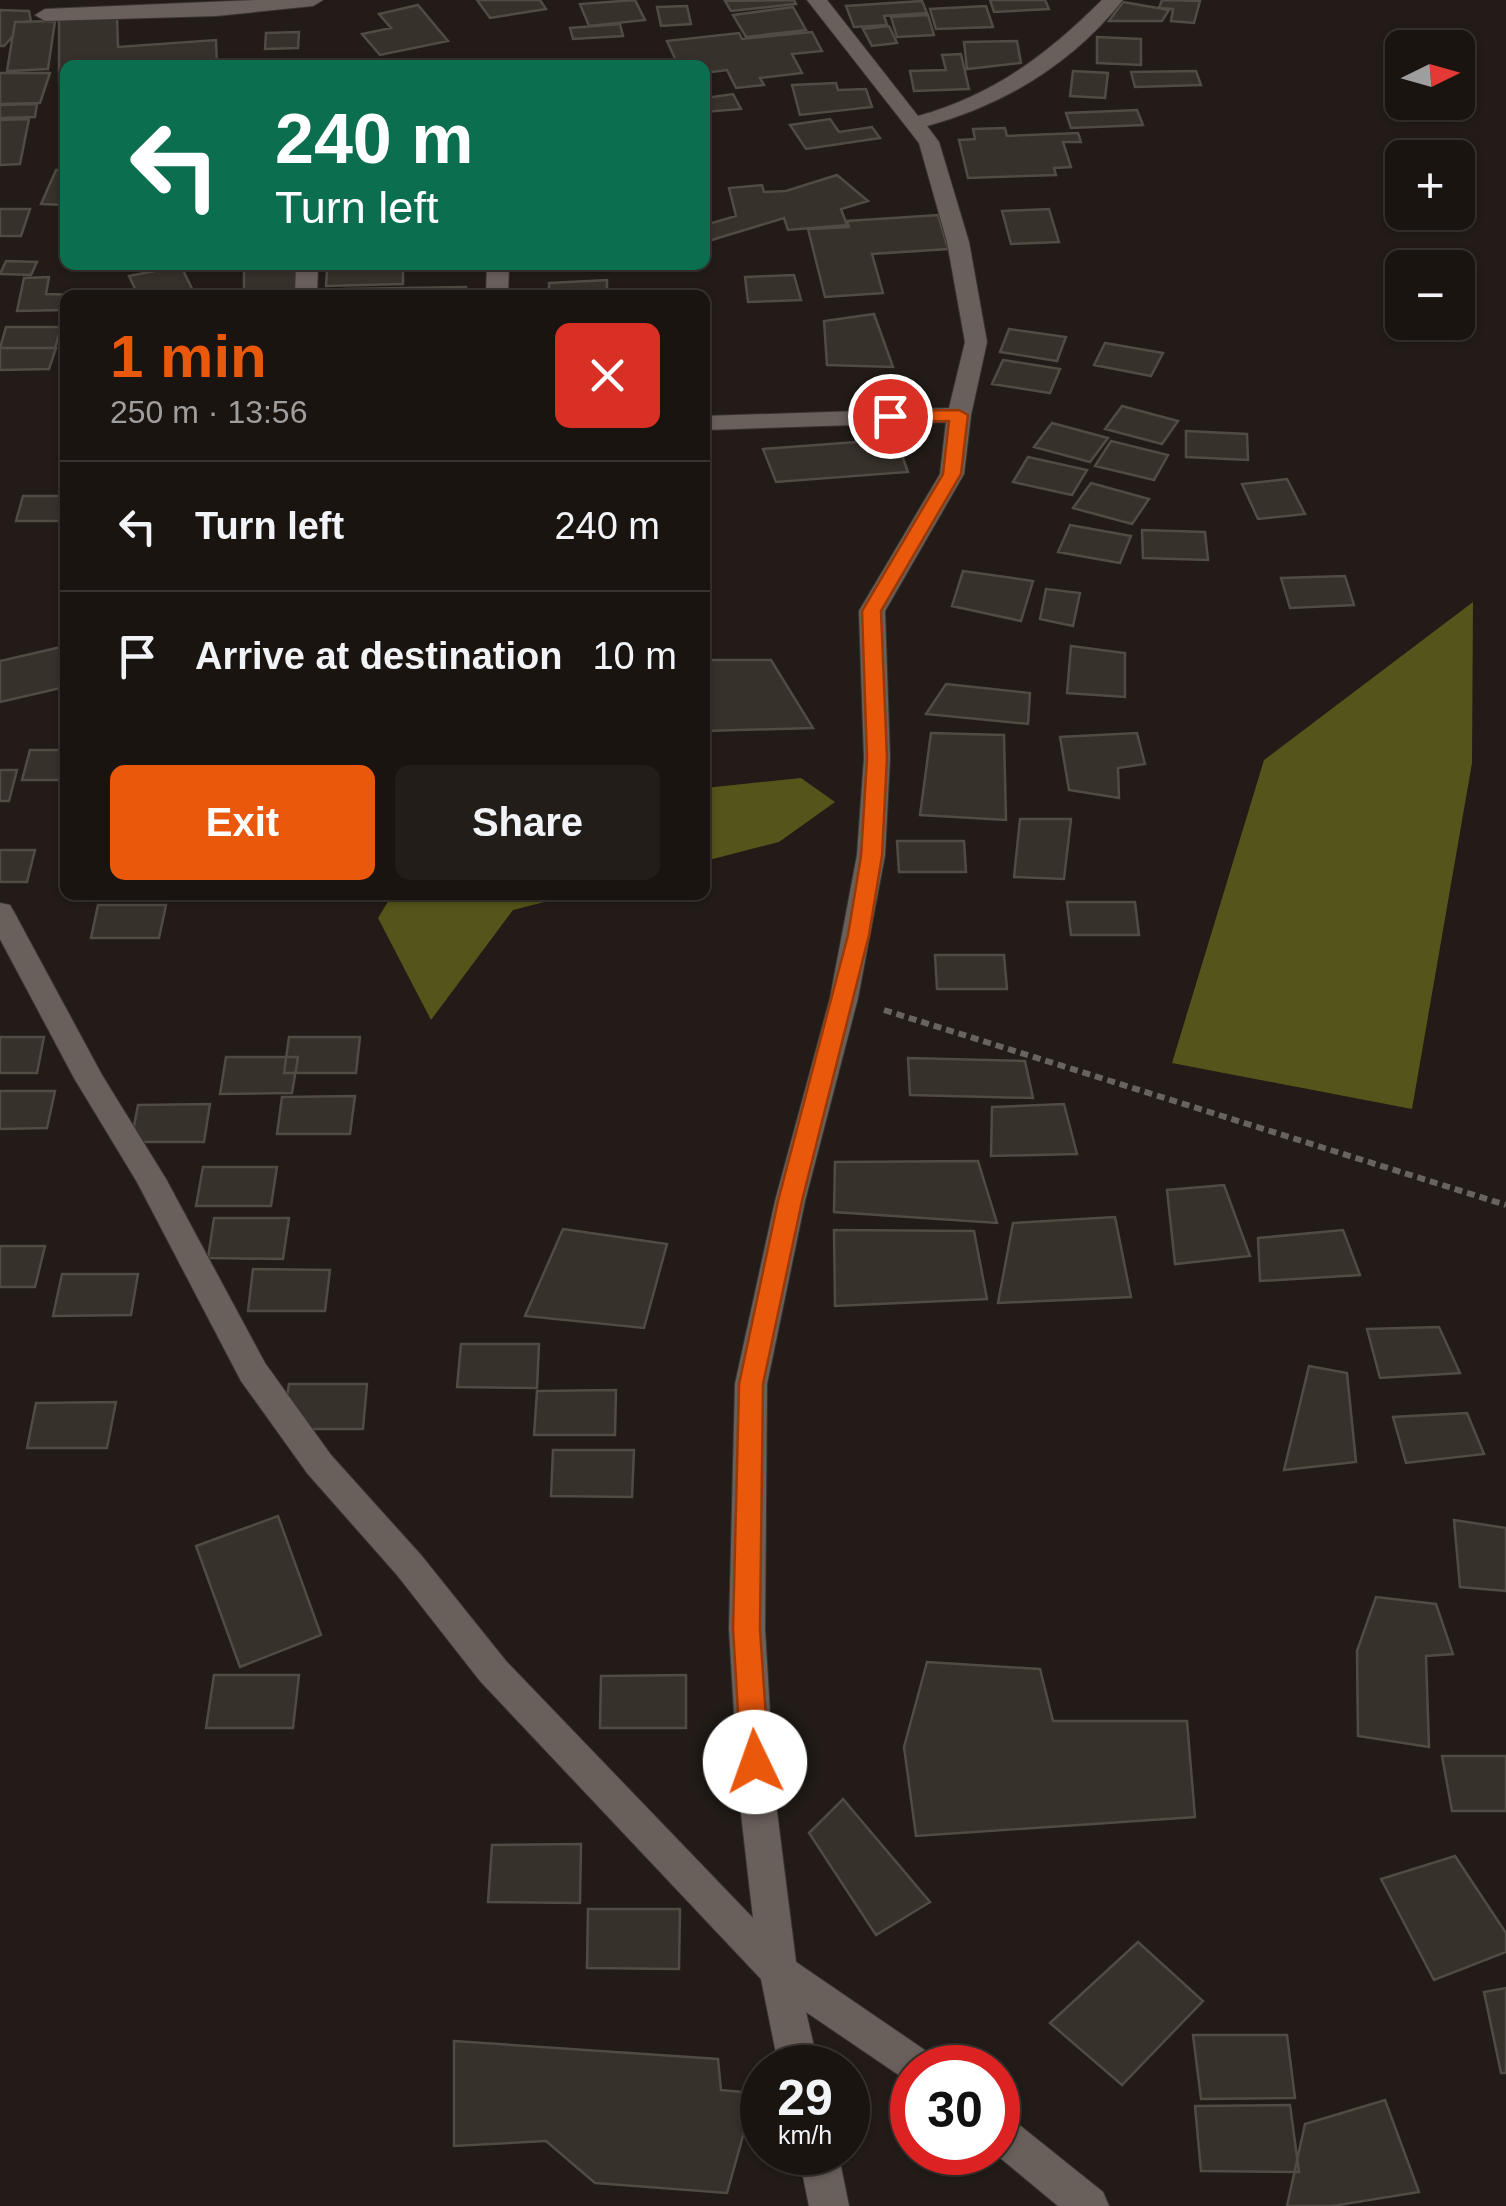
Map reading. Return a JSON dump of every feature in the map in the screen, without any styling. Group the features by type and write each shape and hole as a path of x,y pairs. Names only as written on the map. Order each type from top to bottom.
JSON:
{"street":[{"path":"45,15 244,8 312,0"},
{"path":"794,2045 778,1971 757,1796 746,1629 751,1384 790,1201 844,998 872,856 877,758 872,611 952,474 959,415 976,342 958,242 929,142 874,78 817,0"},
{"path":"915,122 982,104 1040,69 1112,0"},
{"path":"710,423 959,415"},
{"path":"0,912 89,1078 151,1179 253,1372 318,1464 409,1565 493,1671 778,1971 890,2049"},
{"path":"1020,2150 1089,2206"},
{"path":"823,2175 829,2206"}],"path":[{"path":"844,998 1506,1205"}],"shaded area":[{"path":"1473,602 1472,763 1412,1109 1172,1063 1264,760"},
{"path":"801,778 835,802 779,842 710,860 710,787"},
{"path":"389,900 552,900 513,910 431,1020 378,918"}],"building":[{"path":"477,0 540,0 546,9 490,18"},
{"path":"635,0 645,20 589,26 580,4"},
{"path":"794,0 796,4 731,11 725,1"},
{"path":"990,0 1045,0 1049,9 994,12"},
{"path":"1162,0 1200,1 1194,23 1171,21 1173,9 1159,8"},
{"path":"922,1 927,13 884,16 887,25 854,27 846,6"},
{"path":"1123,2 1169,10 1162,21 1109,21"},
{"path":"418,5 448,41 380,55 362,34 391,28 379,14"},
{"path":"687,6 691,24 661,26 657,7"},
{"path":"986,6 993,27 936,29 930,9"},
{"path":"793,7 806,30 746,37 733,15"},
{"path":"0,10 29,11 31,22 15,22 13,36 4,46 0,46"},
{"path":"117,15 118,47 216,40 217,60 60,60 59,82 59,19"},
{"path":"928,15 934,35 897,37 891,17"},
{"path":"55,21 48,69 7,71 15,22"},
{"path":"620,24 623,36 573,39 570,28"},
{"path":"889,26 897,43 872,46 863,29"},
{"path":"299,32 298,48 265,49 266,33"},
{"path":"812,32 822,51 792,54 802,73 760,78 764,85 736,88 727,70 710,70 710,60 676,60 667,41 739,33 742,39"},
{"path":"1097,37 1141,39 1141,65 1097,63"},
{"path":"1017,41 1021,63 967,69 964,42"},
{"path":"961,54 969,89 914,91 910,71 946,70 942,55"},
{"path":"1073,71 1108,73 1105,98 1070,96"},
{"path":"1196,71 1201,85 1135,87 1131,72"},
{"path":"0,73 50,73 40,103 0,104"},
{"path":"836,83 838,90 866,89 872,107 800,115 792,85"},
{"path":"733,94 741,109 710,112 710,97"},
{"path":"37,104 35,117 0,118 0,105"},
{"path":"1137,110 1143,125 1071,128 1066,113"},
{"path":"29,119 20,164 0,165 0,120"},
{"path":"830,119 839,132 872,127 880,138 806,149 790,125"},
{"path":"1005,128 1007,136 1078,133 1081,142 1063,142 1071,167 1054,168 1056,175 968,178 959,140 975,139 973,129"},
{"path":"56,170 60,170 60,205 41,204"},
{"path":"837,175 868,201 841,209 847,225 788,230 784,218 710,240 710,224 736,216 729,188 762,185 764,192 786,191"},
{"path":"0,209 30,209 21,236 0,236"},
{"path":"1049,209 1059,242 1011,244 1002,211"},
{"path":"938,215 948,249 872,254 883,293 825,297 808,229 849,227 847,221"},
{"path":"6,261 37,262 31,275 0,274"},
{"path":"183,270 193,290 136,290 129,276"},
{"path":"244,270 298,270 298,290 244,290"},
{"path":"327,270 403,270 403,284 326,286"},
{"path":"794,275 801,300 748,302 745,277"},
{"path":"49,277 46,294 60,294 60,310 17,311 24,278"},
{"path":"607,280 607,290 549,290 549,283"},
{"path":"466,287 466,290 344,289"},
{"path":"874,314 893,367 827,365 824,321"},
{"path":"6,327 60,327 55,348 0,348"},
{"path":"1009,329 1066,337 1057,361 1000,352"},
{"path":"1105,343 1163,353 1151,376 1094,365"},
{"path":"0,348 56,348 49,369 0,370"},
{"path":"1003,360 1060,369 1050,393 992,384"},
{"path":"1122,406 1178,421 1162,444 1105,429"},
{"path":"1052,423 1108,438 1090,462 1034,447"},
{"path":"1186,431 1247,434 1248,460 1186,457"},
{"path":"896,439 908,472 776,482 763,449"},
{"path":"1111,441 1168,455 1154,480 1095,466"},
{"path":"1028,457 1087,470 1072,495 1013,482"},
{"path":"1287,479 1305,514 1258,519 1242,484"},
{"path":"1091,483 1149,499 1132,524 1073,508"},
{"path":"23,496 60,496 60,521 16,521"},
{"path":"1070,525 1131,536 1120,563 1058,552"},
{"path":"1142,530 1205,532 1208,560 1143,558"},
{"path":"963,571 1033,581 1021,621 952,606"},
{"path":"1345,576 1354,605 1290,608 1281,578"},
{"path":"1046,589 1080,593 1073,626 1040,619"},
{"path":"1071,646 1125,653 1125,697 1067,693"},
{"path":"60,647 60,688 0,702 0,661"},
{"path":"710,660 771,660 813,728 710,731"},
{"path":"946,684 1030,693 1028,724 926,714"},
{"path":"931,733 1004,735 1006,820 920,815"},
{"path":"1137,733 1145,764 1118,768 1119,798 1069,790 1060,737"},
{"path":"30,750 60,750 60,780 22,780"},
{"path":"0,770 17,770 9,801 0,801"},
{"path":"1020,819 1071,819 1064,879 1014,877"},
{"path":"897,841 964,841 966,872 899,872"},
{"path":"0,850 35,850 27,882 0,882"},
{"path":"1067,902 1135,902 1139,935 1071,935"},
{"path":"98,905 166,905 159,938 91,938"},
{"path":"935,955 1004,955 1007,989 937,989"},
{"path":"0,1037 44,1037 37,1073 0,1073"},
{"path":"289,1037 360,1037 356,1073 284,1073"},
{"path":"226,1057 298,1057 292,1093 220,1094"},
{"path":"908,1058 1025,1061 1033,1098 910,1095"},
{"path":"0,1091 55,1091 47,1128 0,1129"},
{"path":"355,1096 350,1134 277,1134 282,1097"},
{"path":"210,1104 204,1142 131,1142 138,1105"},
{"path":"1064,1104 1077,1154 991,1156 992,1107"},
{"path":"978,1161 997,1223 834,1212 835,1162"},
{"path":"203,1167 277,1167 271,1206 196,1206"},
{"path":"1224,1185 1250,1256 1175,1264 1167,1190"},
{"path":"1115,1217 1131,1297 998,1303 1013,1223"},
{"path":"214,1218 289,1218 283,1259 208,1258"},
{"path":"563,1229 667,1244 644,1328 525,1316"},
{"path":"834,1230 974,1231 987,1299 835,1306"},
{"path":"1343,1230 1360,1275 1260,1281 1258,1238"},
{"path":"0,1246 45,1246 35,1287 0,1287"},
{"path":"253,1269 330,1270 325,1311 248,1311"},
{"path":"62,1274 138,1274 131,1315 53,1316"},
{"path":"1439,1327 1460,1373 1380,1378 1367,1329"},
{"path":"461,1344 539,1344 537,1388 457,1387"},
{"path":"1309,1366 1347,1373 1356,1462 1284,1470"},
{"path":"289,1384 367,1384 363,1429 282,1429"},
{"path":"616,1390 615,1435 534,1435 537,1391"},
{"path":"116,1402 107,1448 27,1448 36,1403"},
{"path":"1467,1413 1484,1454 1406,1463 1393,1417"},
{"path":"553,1450 634,1450 632,1497 551,1496"},
{"path":"278,1516 321,1635 240,1667 196,1546"},
{"path":"1454,1520 1506,1528 1506,1591 1460,1587"},
{"path":"1376,1597 1436,1604 1453,1654 1426,1656 1429,1747 1358,1736 1357,1651"},
{"path":"927,1662 1040,1669 1053,1721 1187,1721 1195,1817 916,1836 904,1747"},
{"path":"214,1675 299,1675 293,1728 206,1728"},
{"path":"686,1675 686,1728 600,1728 601,1676"},
{"path":"1442,1756 1506,1756 1506,1811 1452,1811"},
{"path":"843,1799 930,1902 876,1935 809,1833"},
{"path":"581,1844 580,1903 488,1902 492,1845"},
{"path":"1455,1856 1506,1933 1506,1952 1434,1980 1381,1879"},
{"path":"588,1909 680,1909 679,1969 587,1968"},
{"path":"1138,1942 1203,2001 1122,2085 1050,2023"},
{"path":"1506,1988 1506,2073 1501,2073 1484,1992"},
{"path":"1193,2035 1287,2035 1295,2098 1201,2099"},
{"path":"454,2041 718,2059 721,2090 740,2092 740,2147 727,2193 595,2183 546,2141 454,2146"},
{"path":"1385,2100 1419,2192 1332,2206 1287,2206 1305,2124"},
{"path":"1290,2105 1299,2172 1201,2171 1195,2106"}],"route":[{"path":"755,1762 746,1629 751,1384 790,1201 844,998 872,856 877,758 872,611 952,474 959,415 890,416"}]}
